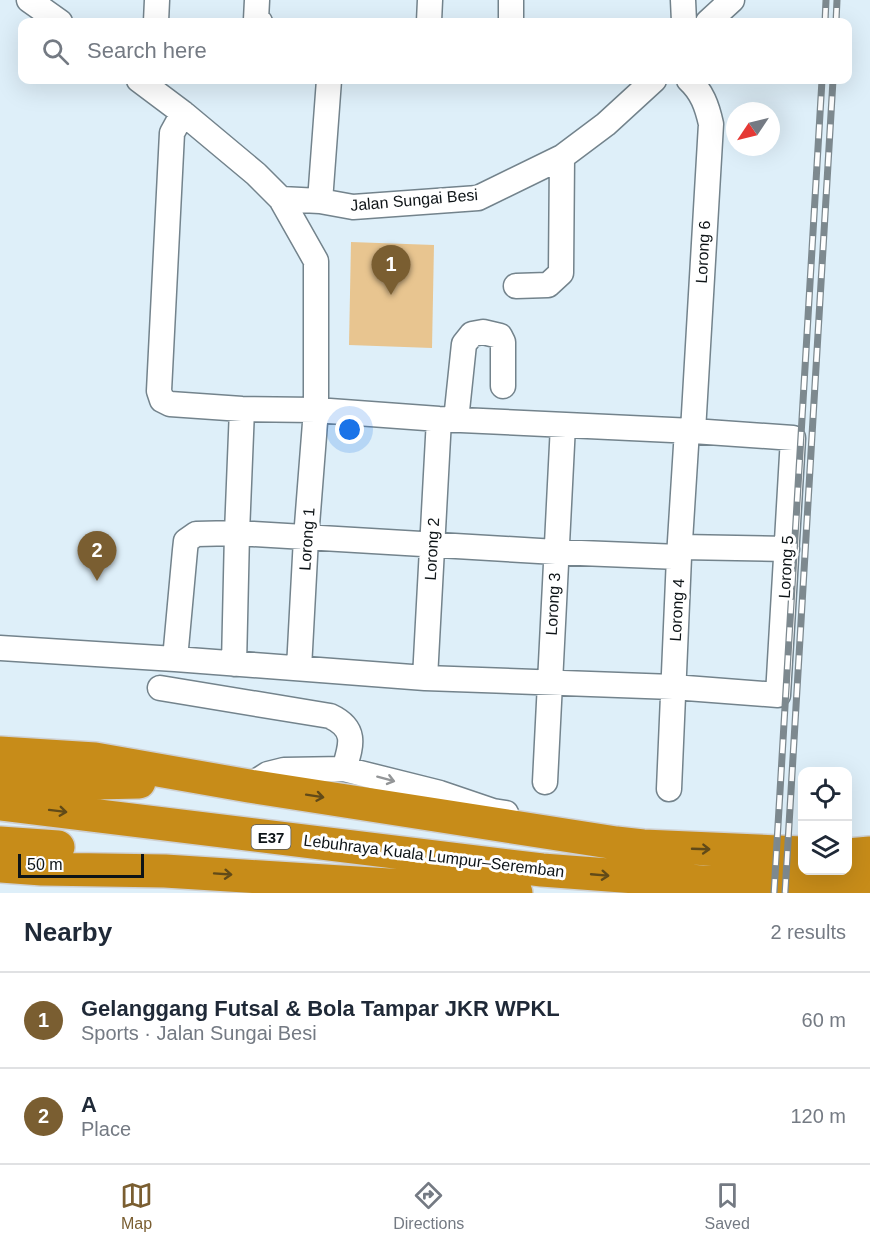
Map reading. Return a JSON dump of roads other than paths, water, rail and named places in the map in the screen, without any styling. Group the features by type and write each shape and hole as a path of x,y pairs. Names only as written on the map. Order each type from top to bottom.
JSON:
{"highway":[{"path":"0,753 95,759 216,781 616,843 798,853"},
{"path":"0,777 95,783 216,781"},
{"name":"Lebuhraya Kuala Lumpur–Seremban","path":"0,804 542,870 716,887 768,881 870,881"},
{"path":"0,843 98,850 166,882"},
{"path":"852,855 870,853"},
{"path":"852,862 870,862"},
{"path":"716,887 738,866 798,864"},
{"path":"0,866 166,882"},
{"path":"0,885 166,882 516,893"}],"street":[{"path":"29,0 54,18"},
{"path":"156,18 157,0"},
{"path":"256,18 257,0"},
{"path":"429,18 430,0"},
{"path":"511,0 511,18"},
{"path":"683,0 684,18"},
{"path":"712,18 732,0"},
{"path":"144,84 256,174 281,199 316,261 316,410"},
{"path":"320,201 328,84"},
{"name":"Jalan Sungai Besi","path":"281,199 320,201 353,207 478,198 562,157 606,124 650,84"},
{"name":"Lorong 6","path":"690,431 711,124 707,105 693,84"},
{"path":"183,113 172,133 159,391 162,400 171,404 242,409 316,410 447,420 690,431"},
{"path":"516,286 548,285 561,273 562,157"},
{"name":"Lorong 2","path":"425,678 432,545 447,420 464,344 472,334 483,332 500,336 503,342 503,386"},
{"path":"234,664 242,409"},
{"name":"Lorong 1","path":"299,668 316,410"},
{"name":"Lorong 3","path":"545,782 563,425"},
{"name":"Lorong 5","path":"673,687 778,695 793,438 690,431"},
{"name":"Lorong 4","path":"669,789 680,552 690,431"},
{"path":"174,659 186,541 196,534 237,533 556,552 787,549"},
{"path":"0,648 425,678 673,687"},
{"path":"160,688 330,716 340,720 350,736 351,744 344,769"},
{"path":"249,786 268,774 284,770 344,769 440,793 493,811 570,827 616,843"}],"railway":[{"path":"825,18 826,0"},
{"path":"836,18 837,0"},
{"path":"774,893 822,84"},
{"path":"785,893 833,84"}],"place":[{"name":"Gelanggang Futsal & Bola Tampar JKR WPKL","path":"391,295"},
{"name":"A","path":"97,581"}]}
